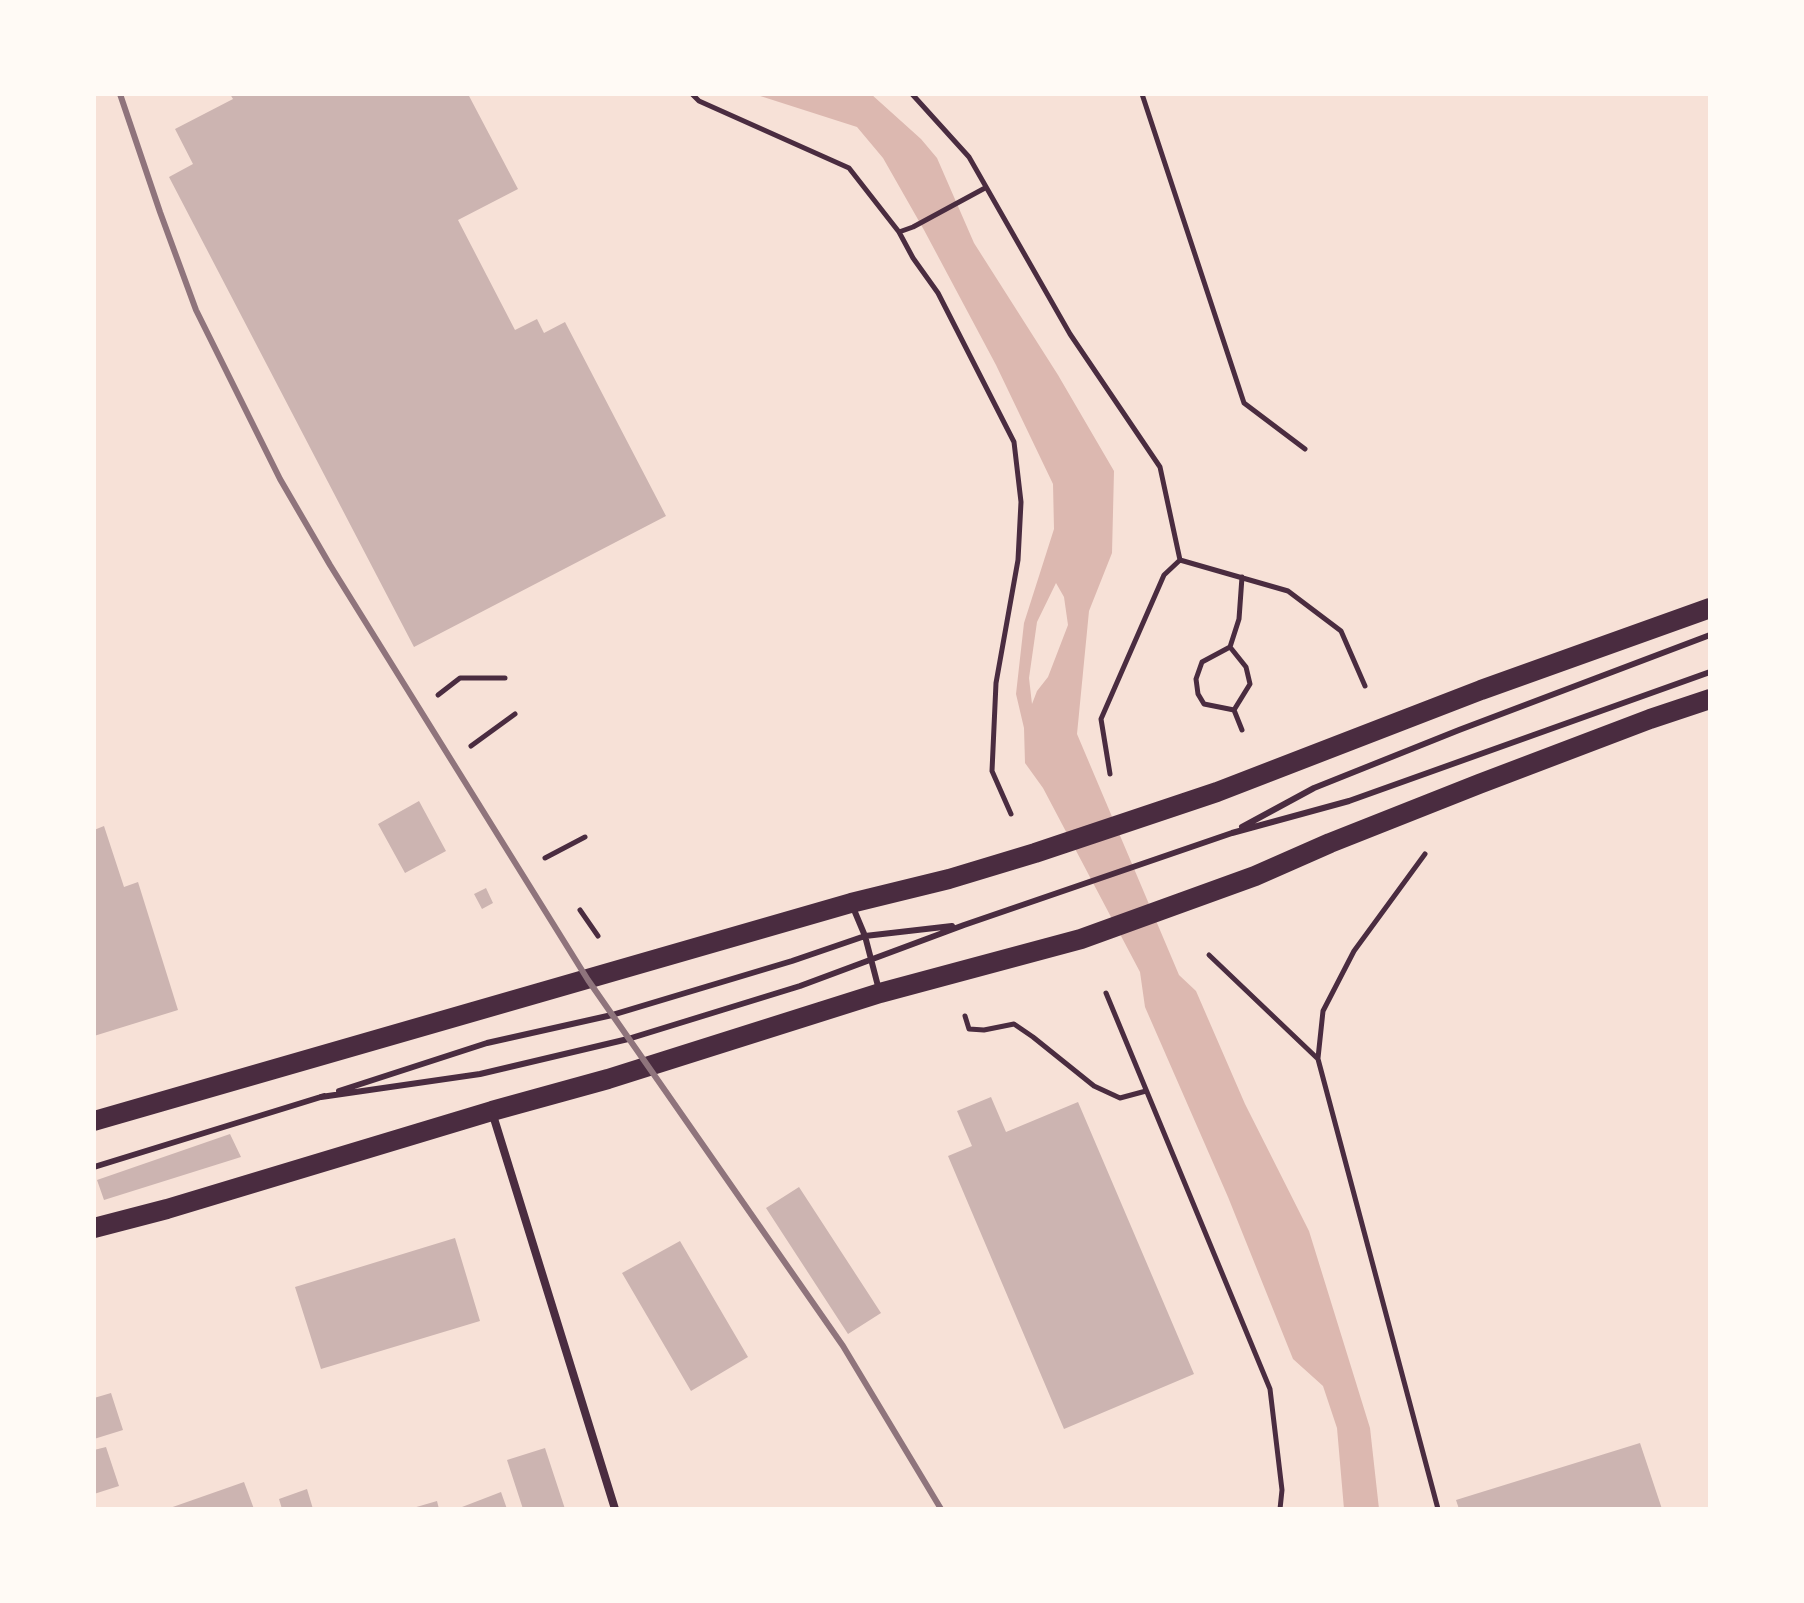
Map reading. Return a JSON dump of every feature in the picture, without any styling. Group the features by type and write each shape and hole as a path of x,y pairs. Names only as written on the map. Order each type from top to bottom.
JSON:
{"main road":[{"path":"94,1121 1035,853 1217,792 1481,690 1710,608"},
{"path":"94,1228 622,1075 880,993 1081,939 1255,876 1464,790 1710,699"}],"street":[{"path":"492,1111 615,1509"}],"lane":[{"path":"1232,833 1314,788 1710,635"},
{"path":"321,1097 480,1074 628,1039 800,986 964,925 1232,833 1349,801 1710,672"},
{"path":"851,903 865,936 880,993"},
{"path":"94,1167 487,1043 612,1015 865,936 964,925"}],"path":[{"path":"692,94 699,101 849,168 899,232 938,293 1014,442 1021,502 1019,546 996,683 992,771 1011,814"},
{"path":"912,94 969,157 1070,334 1160,467 1180,560"},
{"path":"1142,94 1244,403 1305,449"},
{"path":"899,232 985,188"},
{"path":"1180,560 1288,591 1341,631 1365,686"},
{"path":"1110,774 1101,719 1164,575 1180,560"},
{"path":"1234,710 1204,704 1198,694 1196,679 1202,662 1230,647 1239,619 1242,577"},
{"path":"1230,647 1246,667 1250,684 1234,710"},
{"path":"438,695 460,678 505,678"},
{"path":"1234,710 1242,730"},
{"path":"471,746 515,714"},
{"path":"545,858 585,837"},
{"path":"1425,854 1354,951 1323,1011 1318,1059 1438,1509"},
{"path":"580,910 598,936"},
{"path":"1209,955 1318,1059"},
{"path":"1106,993 1270,1389 1282,1490 1280,1509"},
{"path":"965,1016 969,1029 984,1030 1014,1024 1094,1086 1120,1098 1146,1091"}],"shaded area":[{"path":"754,94 871,94 921,139 937,158 974,243 1058,375 1114,471 1112,553 1089,611 1077,734 1179,975 1196,991 1245,1104 1309,1231 1370,1428 1379,1509 1344,1509 1337,1428 1323,1386 1293,1359 1228,1197 1145,1007 1140,972 1043,788 1025,763 1024,728 1016,694 1024,623 1054,529 1053,484 996,365 924,230 883,158 857,127","holes":["1056,583 1064,597 1068,625 1048,677 1032,704 1029,678 1037,622"]}],"building":[{"path":"230,94 468,94 518,189 458,220 515,330 537,319 544,333 565,322 666,516 414,647 169,177 193,164 175,129 233,99"},
{"path":"419,801 446,851 405,873 378,824"},
{"path":"104,826 124,887 138,882 178,1010 94,1036 94,830"},
{"path":"486,888 493,903 482,909 474,894"},
{"path":"991,1097 1006,1132 1078,1102 1194,1374 1064,1429 948,1156 972,1146 957,1111"},
{"path":"230,1134 241,1157 104,1200 97,1180"},
{"path":"799,1187 881,1313 848,1334 766,1208"},
{"path":"455,1238 480,1321 321,1369 295,1287"},
{"path":"680,1241 748,1357 691,1391 622,1273"},
{"path":"111,1393 123,1430 94,1439 94,1398"},
{"path":"1640,1443 1662,1509 1459,1509 1456,1500"},
{"path":"106,1447 119,1486 94,1494 94,1450"},
{"path":"545,1448 565,1509 523,1509 507,1460"},
{"path":"244,1482 254,1509 167,1509"},
{"path":"307,1489 313,1509 282,1509 279,1499"},
{"path":"501,1492 507,1509 462,1507"},
{"path":"437,1501 439,1509 413,1508"}],"railway":[{"path":"120,94 196,310 280,479 330,565 588,980 843,1346 941,1509"}]}
